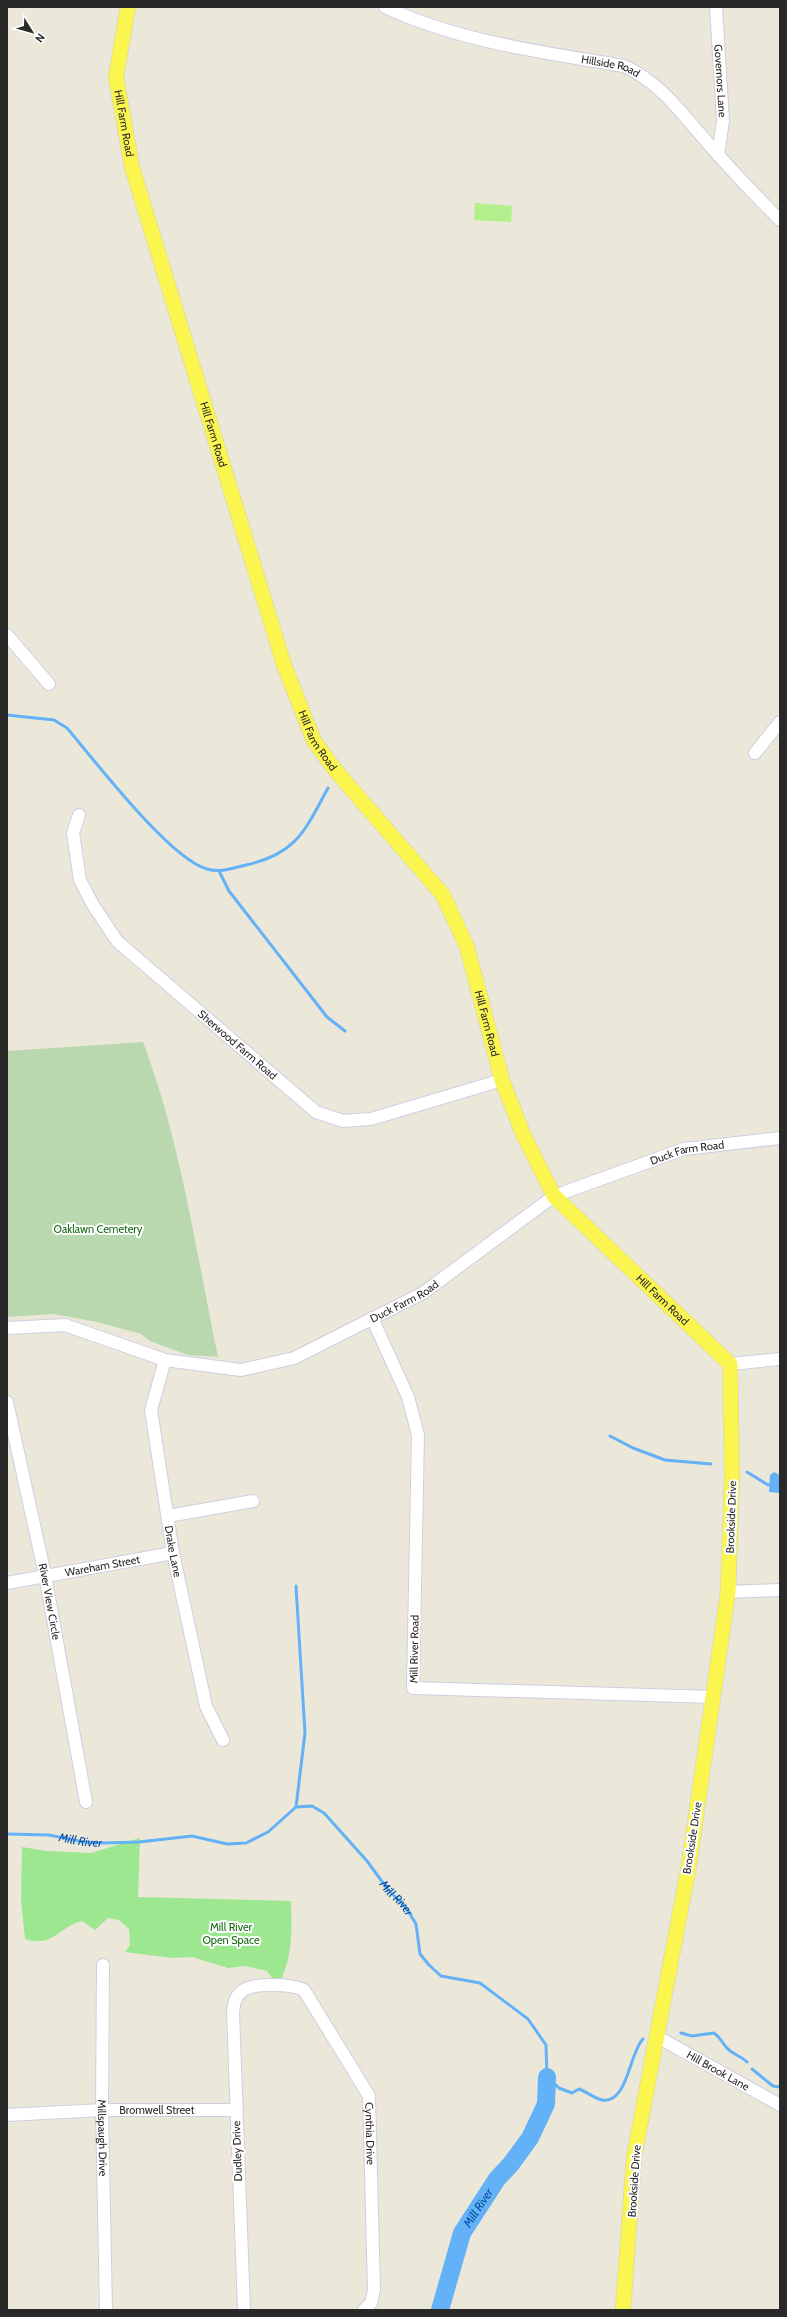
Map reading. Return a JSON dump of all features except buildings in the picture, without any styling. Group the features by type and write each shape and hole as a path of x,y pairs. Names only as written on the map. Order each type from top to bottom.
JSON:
{"main road":[{"name":"Hill Farm Road","path":"128,7 116,77 132,167 284,665 314,741 336,771 443,896 467,948 502,1080 523,1134 554,1196 730,1364"},
{"name":"Brookside Drive","path":"623,2310 634,2158 688,1870 728,1592 732,1475 730,1364"}],"street":[{"name":"Hillside Road","path":"385,7 407,17 473,39 624,66 642,74 660,88 718,155 780,220"},
{"name":"Governors Lane","path":"716,7 723,121 718,155"},
{"path":"7,635 49,684"},
{"path":"755,753 780,722"},
{"name":"Sherwood Farm Road","path":"78,815 73,833 80,880 93,905 117,941 316,1112 343,1121 371,1118 502,1080"},
{"name":"Duck Farm Road","path":"7,1328 65,1325 165,1360 241,1370 294,1358 423,1293 554,1196 684,1149 780,1138"},
{"name":"Mill River Road","path":"372,1318 408,1397 418,1435 413,1688 714,1697"},
{"path":"730,1364 780,1359"},
{"name":"Drake Lane","path":"165,1360 151,1410 173,1553 206,1706 223,1740"},
{"name":"River View Circle","path":"7,1402 45,1575 86,1802"},
{"path":"168,1516 253,1501"},
{"name":"Wareham Street","path":"7,1583 173,1553"},
{"path":"728,1592 780,1590"},
{"name":"Millspaugh Drive","path":"103,1965 102,2110 106,2310"},
{"name":"Cynthia Drive","path":"239,1993 256,1986 294,1986 304,1990 369,2096 374,2290 371,2303 364,2310"},
{"name":"Dudley Drive","path":"239,1993 235,2000 233,2012 244,2310"},
{"name":"Hill Brook Lane","path":"656,2036 780,2105"},
{"name":"Bromwell Street","path":"7,2115 102,2110 236,2110"}],"green space":[{"path":"475,203 512,206 511,222 474,220"},
{"name":"Oaklawn Cemetery","path":"143,1042 168,1119 178,1158 218,1357 188,1355 150,1341 141,1334 97,1322 54,1314 7,1317 7,1051"},
{"name":"Mill River Open Space","path":"140,1838 138,1897 291,1901 292,1923 289,1955 278,1986 267,1971 245,1966 228,1968 192,1957 172,1958 125,1952 130,1945 129,1929 119,1920 108,1918 95,1930 82,1921 43,1941 25,1939 21,1900 22,1847 47,1851 91,1853"}],"water":[{"path":"774,1472 780,1475 780,1493 769,1492 770,1475"}],"waterway":[{"path":"7,715 54,720 67,728 154,829 173,847 192,861 207,869 222,870 246,865 263,860 288,847 298,838 305,828 328,788"},
{"path":"219,871 229,891 327,1017 345,1031"},
{"path":"610,1436 633,1448 665,1460 711,1464"},
{"path":"747,1472 768,1485 780,1484"},
{"path":"296,1586 305,1733 296,1807"},
{"name":"Mill River","path":"7,1834 49,1835 84,1842 102,1843 139,1842 192,1836 227,1844 246,1843 268,1832 296,1807 312,1806 324,1813 367,1861 389,1891 405,1906 416,1924 420,1954 429,1965 441,1976 480,1983 528,2019 546,2045 547,2077 559,2088 572,2093 579,2089 602,2100 611,2099 623,2086 634,2055 643,2039"},
{"path":"681,2033 692,2036 714,2033 729,2050 747,2062"},
{"path":"752,2069 773,2086 780,2087"},
{"name":"Mill River","path":"440,2310 462,2233 497,2179 511,2164 530,2138 546,2104 547,2077"}]}
